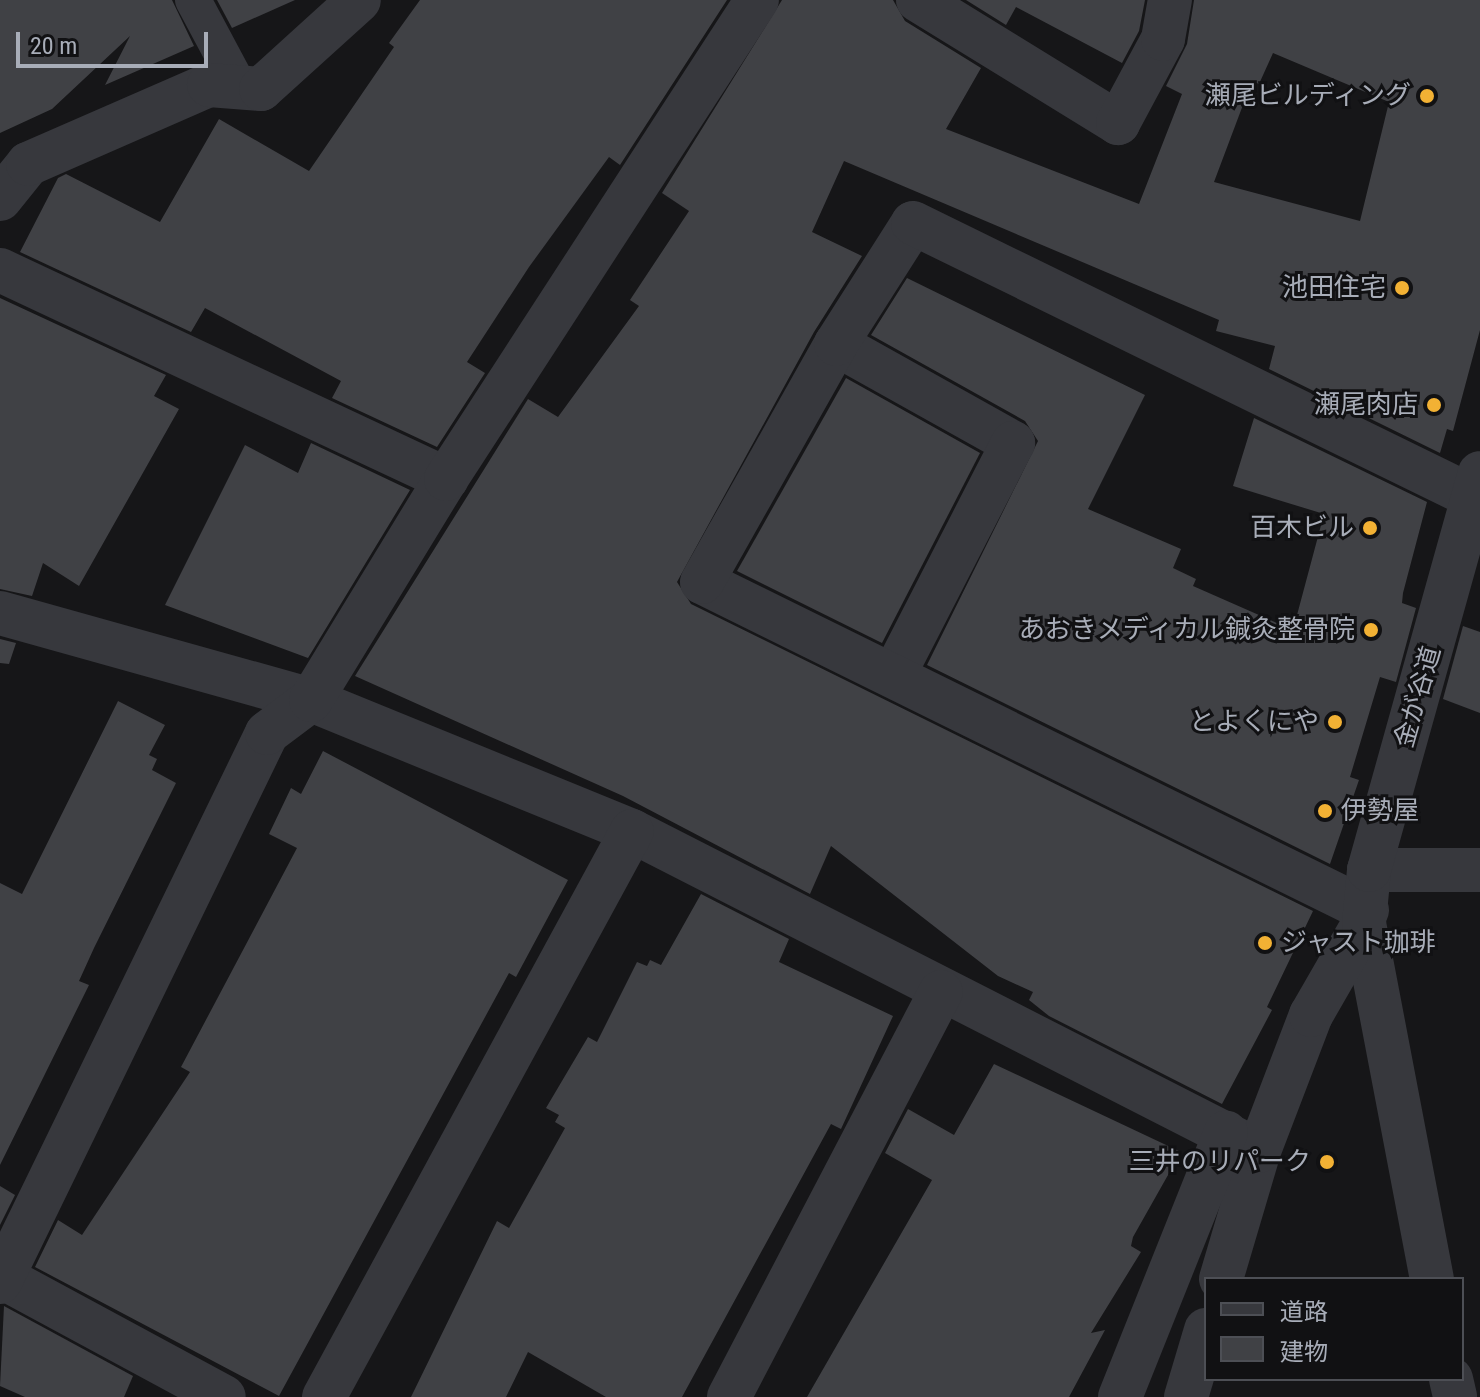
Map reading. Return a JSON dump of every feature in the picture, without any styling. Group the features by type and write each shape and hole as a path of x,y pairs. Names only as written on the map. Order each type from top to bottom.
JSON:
{"street":[{"path":"0,199 28,164 209,85 261,89 359,0"},
{"path":"224,1397 1,1279 267,733 311,700 446,479 757,0"},
{"path":"918,0 1118,123 1163,39 1170,0"},
{"path":"1477,486 913,223 836,344 702,582 1367,901 1480,870"},
{"path":"0,270 446,479"},
{"path":"836,344 1013,443 894,675"},
{"name":"金が谷道","path":"1367,901 1477,486"},
{"path":"0,613 311,700 632,831 941,992 1243,1141"},
{"path":"324,1397 632,831"},
{"path":"1120,1397 1243,1141 1311,1015 1367,901"},
{"path":"1367,901 1432,1277"},
{"path":"729,1397 941,992"},
{"path":"1221,1277 1243,1141"},
{"path":"1186,1397 1204,1337"}],"lane":[{"path":"193,0 240,88"}],"building":[{"path":"0,0 172,0 194,46 105,85 130,36 52,109 0,133"},
{"path":"217,0 295,0 232,28"},
{"path":"420,0 727,0 620,165 609,157 529,267 467,362 485,373 437,447 332,398 341,381 205,308 191,332 20,252 58,178 66,174 160,222 219,119 309,171 394,47 389,43"},
{"path":"782,0 893,0 905,21 981,68 946,129 1139,204 1182,94 1166,86 1187,44 1194,0 1480,0 1480,330 1453,431 1447,429 1440,453 1269,369 1275,346 1216,331 1219,320 844,161 812,232 862,256 814,332 677,582 691,604 1313,911 1267,1007 1272,1010 1222,1104 1049,1016 1029,1000 1033,992 998,976 831,846 810,894 623,796 355,676 528,399 558,417 639,306 630,300 689,211 662,193","holes":["1273,53 1389,102 1360,221 1214,182 1252,81 1259,84"]},
{"path":"966,0 1145,0 1139,31 1122,63 1016,7 1006,25"},
{"path":"907,278 1145,395 1088,509 1181,549 1173,568 1196,579 1193,586 1293,630 1324,514 1233,486 1254,418 1427,502 1403,593 1402,603 1416,608 1396,682 1380,677 1350,777 1359,780 1330,864 927,665 1038,441 1025,421 871,335"},
{"path":"0,298 166,375 154,396 179,409 79,586 43,563 32,596 0,589"},
{"path":"846,378 980,453 882,643 737,571"},
{"path":"311,443 410,490 308,658 165,605 245,445 298,473"},
{"path":"1463,626 1480,632 1480,713 1443,699"},
{"path":"0,639 16,643 9,664 0,663"},
{"path":"118,701 165,725 149,755 157,759 152,770 176,783 79,981 89,985 0,1165 0,883 22,894"},
{"path":"323,751 568,880 516,977 509,973 279,1396 35,1267 58,1220 82,1235 190,1072 181,1067 297,848 269,834 291,788 301,794"},
{"path":"701,894 789,939 779,962 893,1016 841,1129 831,1124 682,1397 606,1397 528,1352 506,1397 411,1397 497,1221 509,1228 565,1128 555,1122 559,1115 546,1108 588,1037 597,1042 637,962 647,966 650,960 661,965"},
{"path":"994,1064 1181,1152 1133,1237 1131,1246 1141,1252 1091,1333 1105,1330 1069,1397 807,1397 932,1180 885,1153 908,1109 954,1135"},
{"path":"0,1186 15,1195 0,1225"},
{"path":"4,1306 133,1376 124,1397 25,1397 0,1386"}],"place":[{"name":"瀬尾ビルディング","path":"1427,96"},
{"name":"池田住宅","path":"1402,288"},
{"name":"瀬尾肉店","path":"1434,405"},
{"name":"百木ビル","path":"1370,528"},
{"name":"あおきメディカル鍼灸整骨院","path":"1371,630"},
{"name":"とよくにや","path":"1335,722"},
{"name":"伊勢屋","path":"1325,811"},
{"name":"ジャスト珈琲","path":"1265,943"},
{"name":"三井のリパーク","path":"1327,1162"}]}
